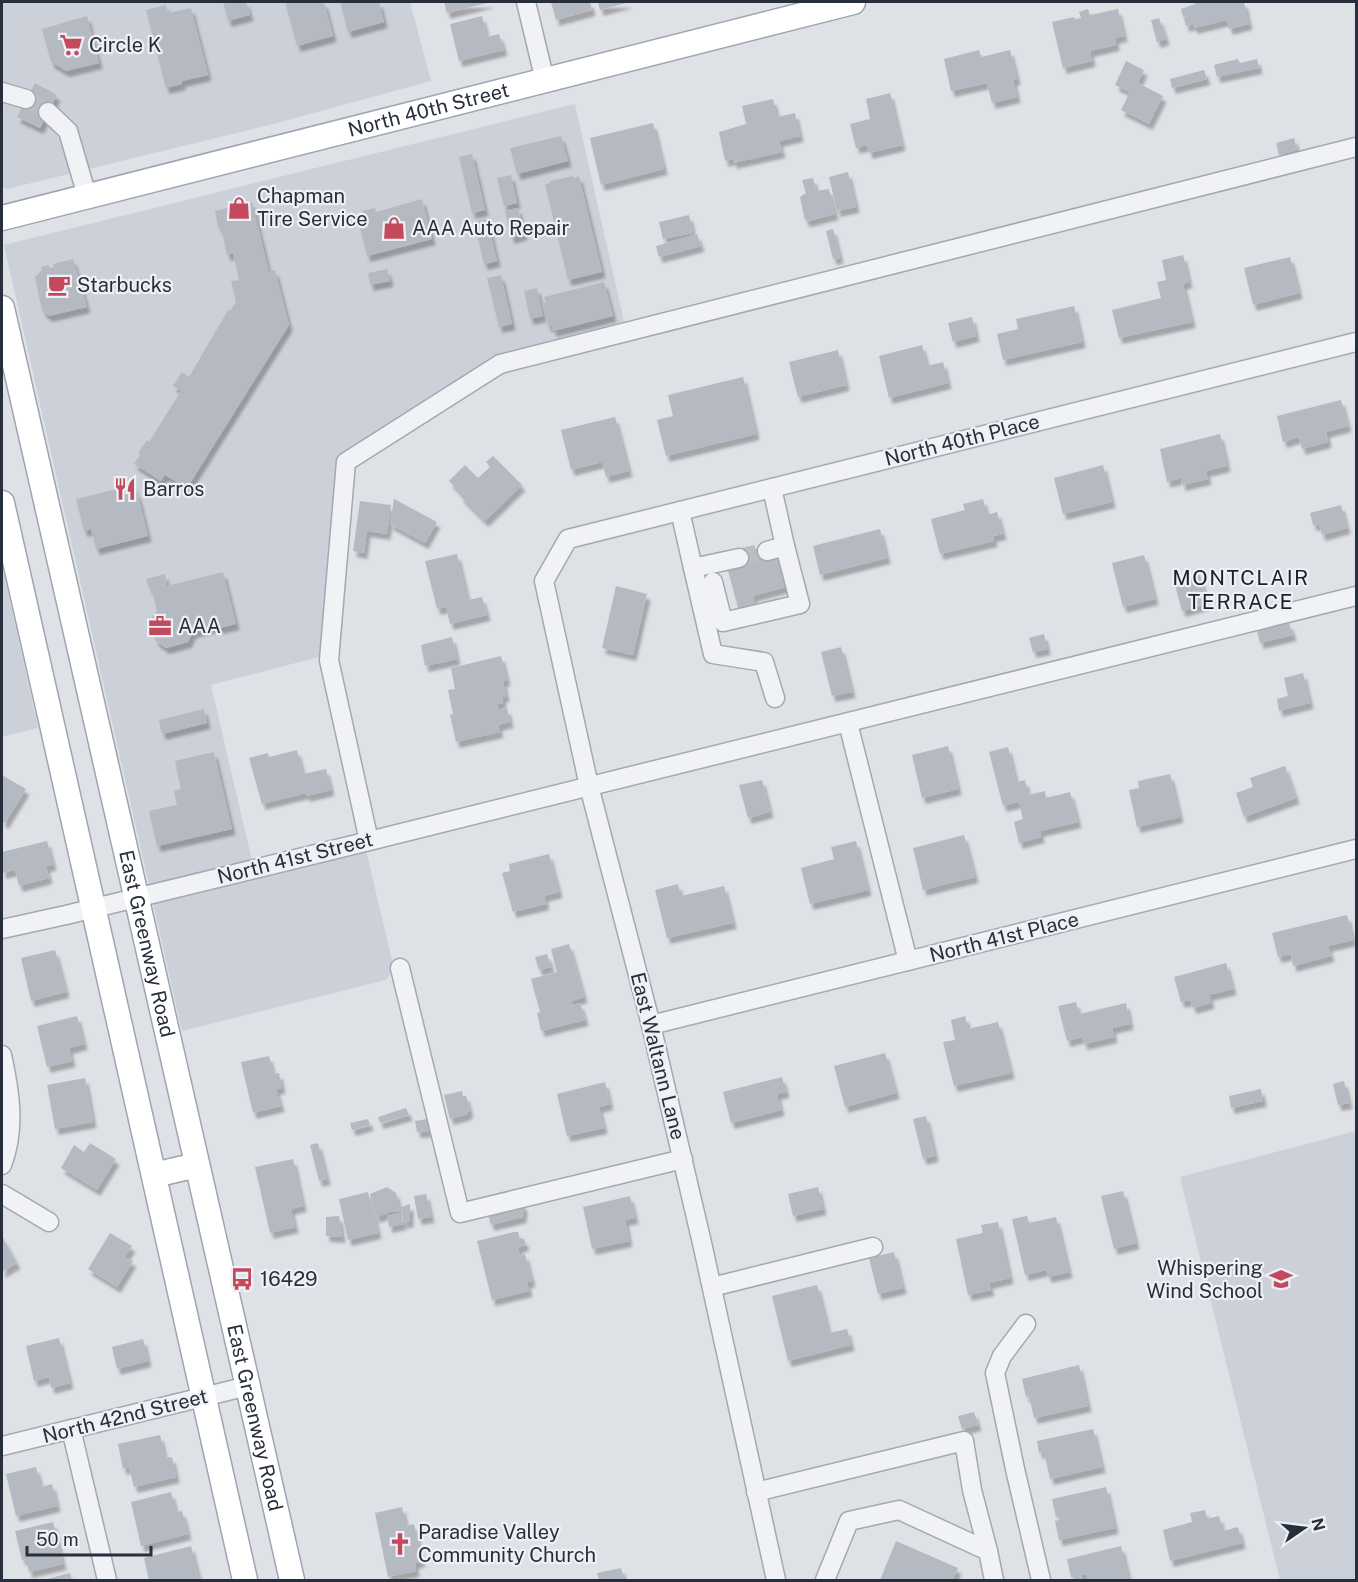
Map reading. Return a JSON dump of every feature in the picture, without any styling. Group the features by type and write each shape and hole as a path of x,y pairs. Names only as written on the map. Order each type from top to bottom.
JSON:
{"main road":[{"name":"North 40th Street","path":"2,218 853,2"},
{"name":"East Greenway Road","path":"2,308 292,1581"},
{"path":"2,502 245,1581"},
{"path":"154,1175 197,1165"}],"street":[{"path":"526,2 545,81"},
{"path":"2,92 26,99"},
{"path":"48,112 68,131 87,196"},
{"path":"369,841 329,660 346,462 500,364 1356,147"},
{"name":"North 40th Place","path":"568,539 1356,342"},
{"path":"713,582 723,622 800,604 771,488"},
{"path":"680,511 714,654 764,662 775,698"},
{"name":"East Waltann Lane","path":"568,539 544,581 589,786 683,1158 776,1581"},
{"path":"767,551 785,546"},
{"path":"693,568 739,558"},
{"name":"North 41st Street","path":"2,929 369,841 1356,596"},
{"path":"850,731 908,961"},
{"name":"North 41st Place","path":"651,1025 1356,849"},
{"path":"400,968 460,1213 683,1158"},
{"path":"2,1055 11,1114 9,1143 2,1165"},
{"path":"2,1194 50,1222"},
{"path":"712,1287 873,1247"},
{"path":"1026,1324 1002,1356 995,1373 1041,1581"},
{"name":"North 42nd Street","path":"2,1446 248,1386"},
{"path":"71,1429 107,1581"},
{"path":"756,1492 964,1441 972,1490 994,1581"},
{"path":"825,1581 849,1521 899,1510 988,1551"}],"shaded area":[{"path":"2,2 410,2 431,81 277,123 7,189 2,187"},
{"path":"575,104 624,322 497,358 337,459 323,656 211,685 256,878 366,850 393,972 385,980 182,1031 4,245"},
{"path":"2,565 38,728 2,737"},
{"name":"Whispering Wind School","path":"1356,1131 1356,1580 1280,1580 1180,1177"}],"building":[{"path":"223,2 246,2 250,15 228,21"},
{"path":"285,2 324,2 333,36 297,46"},
{"path":"340,2 379,2 384,22 348,32"},
{"path":"444,2 491,2 447,13"},
{"path":"551,2 590,2 592,10 556,20"},
{"path":"598,2 630,2 600,10"},
{"path":"1194,2 1244,2 1249,24 1229,29 1227,20 1194,28 1193,24 1186,26 1184,18 1190,16 1183,17 1181,9 1195,4"},
{"path":"166,5 168,13 191,8 208,75 182,81 182,84 166,88 146,10"},
{"path":"1088,9 1090,15 1118,9 1124,36 1115,38 1116,45 1090,51 1092,61 1063,68 1052,22 1074,17 1075,19 1081,18 1079,12"},
{"name":"Circle K","path":"87,16 99,63 66,71 51,62 42,29"},
{"path":"482,16 487,37 499,34 504,50 459,61 450,24"},
{"path":"1159,18 1166,39 1157,42 1151,20"},
{"path":"979,50 981,57 1010,50 1017,79 1013,80 1017,97 992,103 987,83 951,91 944,59"},
{"path":"1238,59 1240,63 1257,59 1259,68 1217,77 1214,65"},
{"path":"1126,61 1144,70 1138,83 1163,96 1149,124 1121,110 1130,92 1115,85"},
{"path":"1204,70 1207,79 1172,88 1170,79"},
{"path":"35,83 57,95 40,128 17,117"},
{"path":"890,93 902,145 869,153 867,145 856,148 850,124 870,119 866,99"},
{"path":"773,99 777,117 795,113 800,136 779,141 782,152 733,163 733,159 725,161 719,132 746,124 742,106"},
{"path":"653,123 664,169 601,185 590,138"},
{"path":"561,136 568,161 517,174 510,148"},
{"path":"1294,138 1297,150 1279,155 1276,143"},
{"path":"472,154 485,210 472,213 459,157"},
{"path":"848,172 856,207 837,211 829,177"},
{"path":"511,175 517,203 504,206 497,178"},
{"path":"573,176 574,178 579,176 602,272 568,280 545,184"},
{"path":"813,178 816,191 829,189 835,214 808,221 805,220 800,197 806,193 802,180"},
{"name":"AAA Auto Repair","path":"422,199 432,239 367,256 357,216 363,215 362,211 375,208 376,212"},
{"path":"252,202 269,272 275,270 289,325 187,488 165,475 161,481 134,464 140,455 138,453 147,440 149,442 181,391 173,386 182,372 189,377 228,310 230,311 236,302 231,281 239,280 233,253 227,255 215,211"},
{"path":"518,208 524,234 511,238 505,211"},
{"path":"689,215 693,233 663,239 659,222"},
{"path":"487,219 497,261 484,264 474,222"},
{"path":"833,229 840,258 833,259 826,231"},
{"path":"697,234 701,246 659,257 656,246"},
{"path":"1183,255 1189,282 1183,284 1192,322 1119,338 1112,310 1161,298 1157,282 1166,280 1162,260"},
{"path":"1290,257 1299,293 1253,305 1244,268"},
{"name":"Starbucks","path":"73,259 87,307 49,316 42,310 35,277 42,270 41,267 49,265 49,268 54,267 53,264"},
{"path":"387,269 390,281 370,285 368,273"},
{"path":"501,275 512,324 499,327 487,278"},
{"path":"604,282 613,316 553,331 552,326 548,326 542,303 546,302 544,297"},
{"path":"537,288 543,316 530,319 524,291"},
{"path":"1074,306 1082,342 1003,360 997,334 1018,329 1016,319"},
{"path":"972,317 976,336 953,342 948,323"},
{"path":"922,345 927,366 943,362 948,383 889,398 879,356"},
{"path":"838,350 846,385 798,397 789,362"},
{"path":"743,377 756,434 666,456 657,420 673,416 668,395"},
{"path":"1341,400 1348,426 1326,432 1328,442 1302,449 1299,437 1283,442 1277,416"},
{"path":"615,417 629,471 606,477 602,462 571,470 561,430"},
{"path":"1220,434 1227,466 1206,471 1208,479 1182,485 1181,478 1167,482 1160,449"},
{"path":"493,456 522,485 485,521 460,496 462,494 449,481 465,465 478,478 490,467 486,462"},
{"path":"1103,465 1112,502 1063,514 1054,478"},
{"path":"133,485 135,493 137,492 148,536 96,549 91,529 84,531 76,499"},
{"path":"394,499 437,522 425,543 390,524"},
{"path":"983,499 987,515 997,512 1003,534 993,536 994,541 940,554 931,519 965,510 963,504"},
{"path":"360,501 391,505 387,534 367,531 364,553 353,551"},
{"path":"1341,505 1347,528 1322,535 1319,524 1313,525 1310,513"},
{"path":"880,529 887,558 820,575 813,546"},
{"path":"766,546 780,555 789,586 753,596 755,606 739,611 727,567 738,554"},
{"path":"457,554 468,600 482,597 487,615 450,624 446,607 437,609 425,561"},
{"path":"1144,555 1155,599 1123,607 1112,563"},
{"path":"223,572 236,624 193,632 188,642 166,648 156,641 150,620 157,610 146,579 165,574 167,586"},
{"path":"1200,575 1207,604 1182,611 1174,581"},
{"path":"616,586 647,594 633,655 602,648"},
{"path":"1289,623 1293,635 1260,643 1257,631"},
{"path":"1044,634 1047,649 1033,652 1029,638"},
{"path":"452,637 457,659 425,666 421,645"},
{"path":"841,647 852,692 832,696 821,652"},
{"path":"501,656 507,680 503,681 506,696 502,697 503,703 497,704 498,710 507,708 510,722 498,725 500,732 456,742 450,715 453,714 448,690 455,689 451,668"},
{"path":"1303,673 1310,703 1279,711 1277,699 1288,696 1284,678"},
{"path":"204,709 207,723 162,734 159,720"},
{"path":"948,746 958,789 922,798 912,755"},
{"path":"1008,747 1016,782 1025,780 1028,795 1045,791 1046,798 1070,792 1078,822 1040,831 1041,837 1019,843 1014,822 1023,819 1019,802 1003,806 989,752"},
{"path":"297,750 303,774 326,769 331,790 306,796 306,793 262,804 249,758 268,753 269,757"},
{"path":"214,752 232,829 157,846 149,811 177,805 174,791 181,789 175,761"},
{"path":"1285,766 1296,798 1244,817 1236,793 1253,787 1250,778"},
{"path":"1170,774 1180,817 1137,827 1129,790 1139,788 1138,781"},
{"path":"2,775 26,789 5,823 2,821"},
{"path":"762,780 770,812 748,818 739,785"},
{"path":"964,835 975,877 923,890 913,848"},
{"path":"47,841 53,865 46,866 49,878 19,886 15,870 2,873 2,852"},
{"path":"856,841 868,890 810,904 801,868 834,859 831,847"},
{"path":"549,854 559,892 544,896 546,904 513,912 502,873 510,871 509,864"},
{"path":"678,884 681,896 724,886 733,923 667,938 655,890"},
{"path":"1347,915 1353,940 1328,946 1331,956 1293,966 1291,954 1278,957 1272,933"},
{"path":"569,944 584,997 571,1001 572,1005 580,1003 585,1020 541,1031 537,1013 540,1012 531,979 557,972 551,949"},
{"path":"55,950 66,992 31,1001 21,958"},
{"path":"547,954 551,967 539,970 535,957"},
{"path":"1226,963 1233,989 1209,995 1211,1003 1193,1008 1190,1000 1181,1002 1174,977"},
{"path":"1076,1002 1079,1014 1126,1003 1130,1024 1112,1028 1114,1037 1084,1044 1082,1037 1067,1041 1058,1006"},
{"path":"77,1016 84,1044 69,1048 72,1061 47,1067 37,1026"},
{"path":"965,1016 968,1029 998,1022 1011,1073 954,1086 943,1042 955,1040 951,1020"},
{"path":"885,1053 896,1093 845,1107 834,1066"},
{"path":"269,1056 273,1074 279,1073 282,1088 276,1089 281,1106 253,1113 241,1062"},
{"path":"782,1077 786,1092 777,1094 781,1110 731,1123 723,1092"},
{"path":"85,1078 93,1122 55,1129 47,1085"},
{"path":"1344,1081 1349,1103 1338,1105 1333,1084"},
{"path":"605,1082 610,1104 599,1107 604,1128 567,1136 557,1094"},
{"path":"1261,1089 1263,1101 1231,1108 1229,1096"},
{"path":"462,1091 463,1096 466,1096 470,1112 450,1119 444,1095"},
{"path":"406,1108 409,1115 380,1123 378,1117"},
{"path":"926,1116 935,1156 923,1159 913,1119"},
{"path":"368,1119 370,1125 352,1130 350,1123"},
{"path":"427,1119 429,1131 417,1132 415,1121"},
{"path":"90,1143 116,1159 97,1190 61,1168 74,1145 84,1152"},
{"path":"318,1143 327,1179 319,1181 310,1145"},
{"path":"293,1159 303,1206 291,1209 295,1227 270,1233 255,1167"},
{"path":"387,1187 396,1193 400,1212 390,1212 376,1217 370,1194"},
{"path":"818,1187 823,1209 793,1216 788,1194"},
{"path":"1123,1191 1136,1243 1114,1249 1101,1196"},
{"path":"368,1192 378,1233 348,1240 339,1199"},
{"path":"426,1194 431,1217 418,1219 414,1196"},
{"path":"630,1196 635,1218 625,1220 629,1241 592,1249 583,1207"},
{"path":"520,1200 524,1207 523,1217 491,1225 486,1208"},
{"path":"410,1204 410,1221 404,1223 401,1207"},
{"path":"401,1213 403,1224 389,1227 387,1216"},
{"path":"339,1216 342,1237 326,1236 326,1217"},
{"path":"1027,1216 1029,1223 1056,1217 1069,1272 1048,1277 1046,1270 1025,1275 1012,1219"},
{"path":"998,1222 1010,1278 989,1283 991,1290 968,1295 956,1239 983,1233 981,1225"},
{"path":"518,1232 520,1239 524,1239 526,1244 518,1248 520,1256 525,1254 532,1281 527,1282 529,1291 492,1300 477,1241"},
{"path":"110,1233 132,1246 125,1257 133,1261 117,1287 88,1269"},
{"path":"2,1236 17,1263 2,1272"},
{"path":"894,1252 903,1288 878,1294 869,1258"},
{"path":"817,1285 829,1333 847,1329 851,1345 788,1361 772,1296"},
{"path":"59,1338 70,1383 51,1388 49,1377 34,1381 26,1346"},
{"path":"143,1339 148,1361 117,1369 112,1347"},
{"path":"1079,1365 1088,1406 1034,1418 1022,1379"},
{"path":"974,1412 978,1425 962,1429 958,1416"},
{"path":"1093,1429 1102,1467 1050,1479 1044,1452 1039,1453 1037,1441"},
{"path":"160,1435 165,1458 172,1457 176,1477 134,1487 129,1467 123,1469 118,1444"},
{"path":"36,1467 41,1487 52,1484 57,1506 16,1516 6,1474"},
{"path":"1106,1487 1115,1528 1059,1540 1055,1521 1060,1520 1059,1516 1056,1517 1052,1499"},
{"path":"171,1492 176,1512 182,1511 188,1534 141,1546 131,1502"},
{"name":"Paradise Valley Community Church","path":"402,1507 406,1526 414,1524 422,1561 415,1563 416,1571 388,1577 375,1513"},
{"path":"1205,1510 1207,1519 1219,1516 1223,1531 1238,1527 1242,1543 1170,1561 1163,1530 1192,1522 1190,1513"},
{"path":"53,1522 63,1564 29,1572 26,1559 22,1560 15,1531"},
{"path":"896,1541 958,1568 953,1580 880,1580"},
{"path":"191,1546 199,1579 149,1580 144,1558"},
{"path":"1121,1546 1129,1580 1088,1580 1087,1574 1081,1575 1082,1580 1075,1580 1071,1577 1067,1559"},
{"path":"621,1568 624,1580 599,1580 597,1573"},
{"path":"70,1573 72,1580 43,1580"}],"tunnel":[{"path":"26,99 48,112"},
{"path":"739,558 767,551"}],"place":[{"name":"Circle K","path":"71,45"},
{"name":"Chapman Tire Service","path":"239,208"},
{"name":"AAA Auto Repair","path":"394,228"},
{"name":"Starbucks","path":"59,285"},
{"name":"Barros","path":"125,489"},
{"name":"AAA","path":"160,626"},
{"name":"16429","path":"242,1279"},
{"name":"Whispering Wind School","path":"1281,1279"},
{"name":"Paradise Valley Community Church","path":"400,1544"}],"district":[{"name":"MONTCLAIR TERRACE","path":"1241,589"}]}
